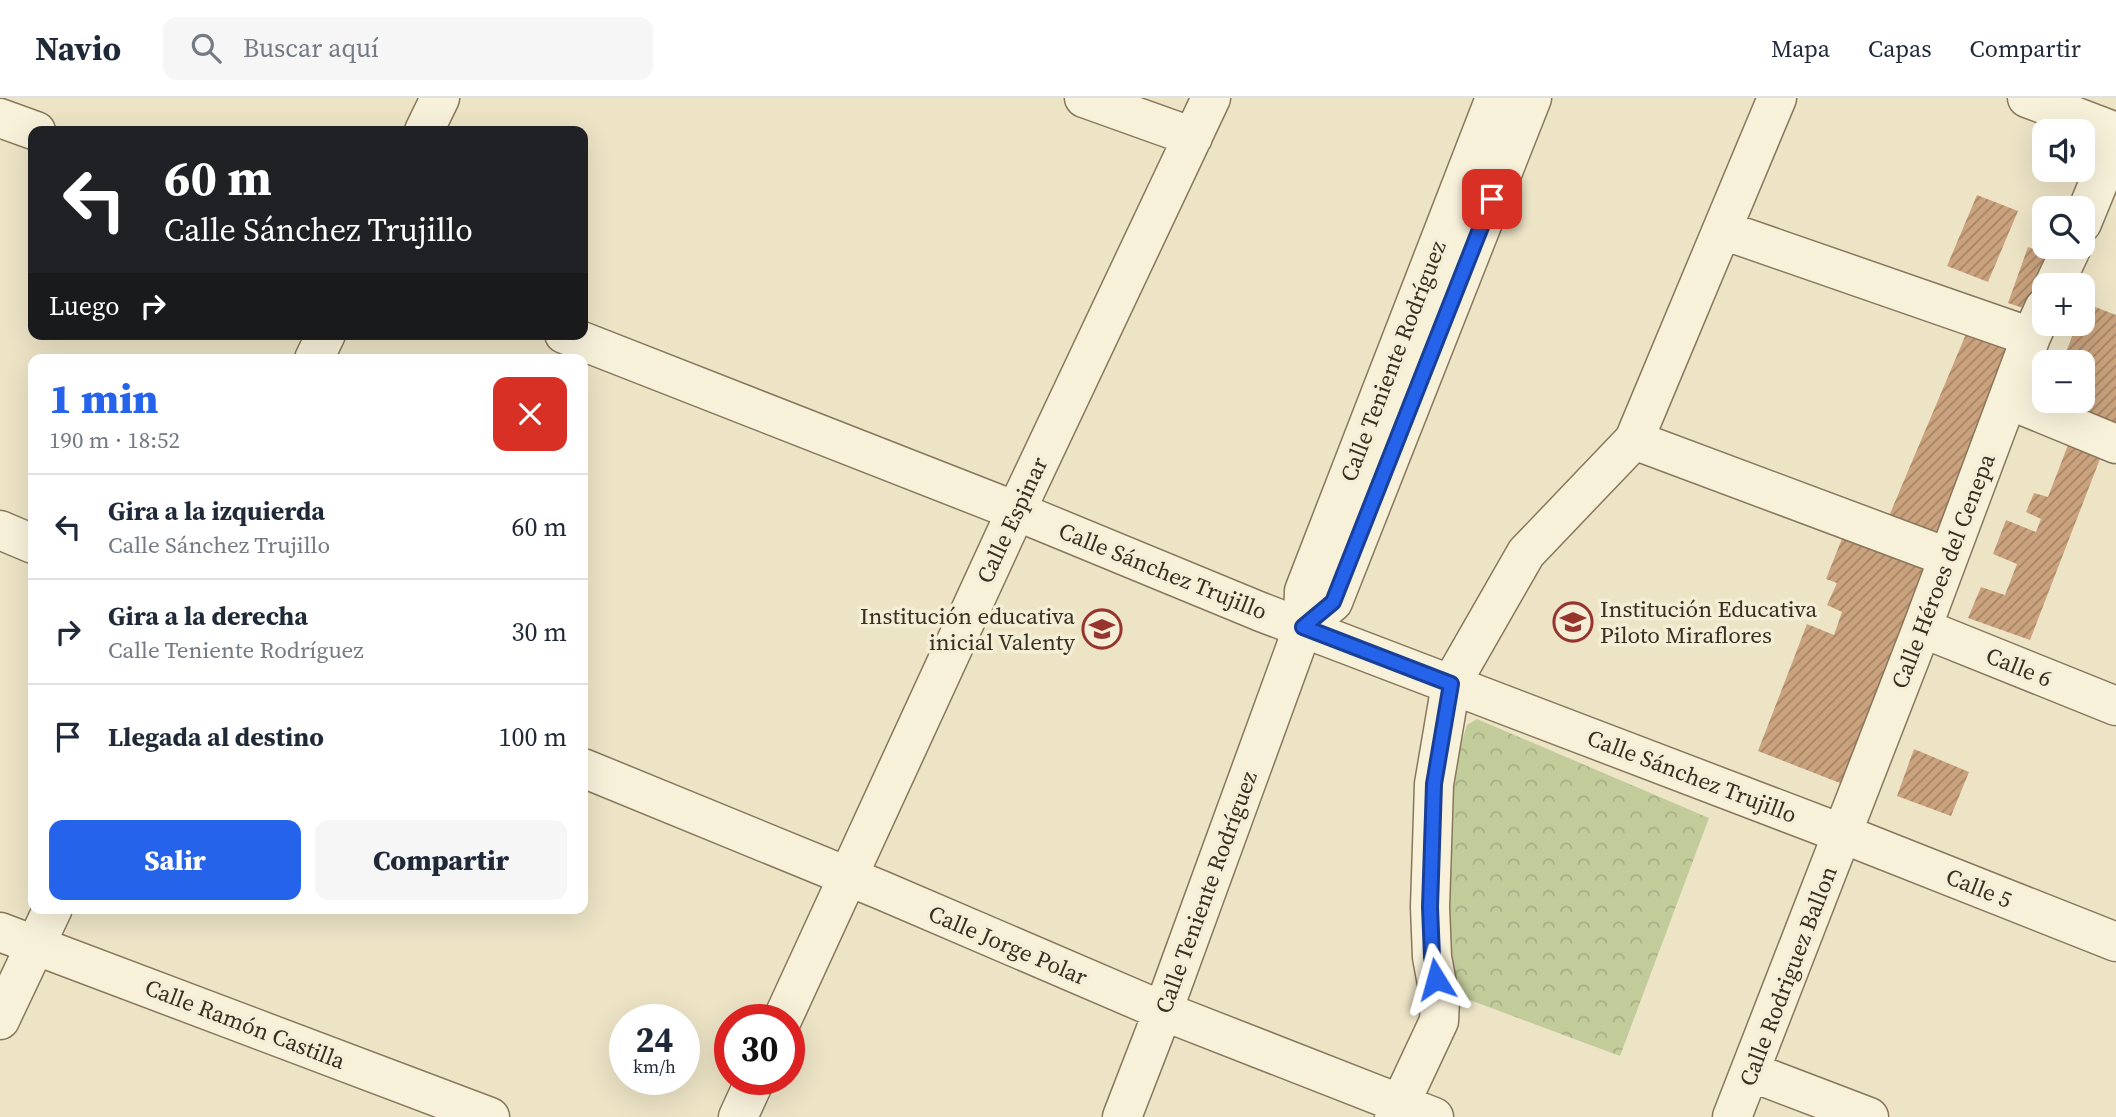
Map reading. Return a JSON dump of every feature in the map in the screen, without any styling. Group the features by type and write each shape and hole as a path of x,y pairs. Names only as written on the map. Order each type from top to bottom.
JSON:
{"street":[{"path":"426,126 440,98"},
{"path":"1084,98 1194,137"},
{"name":"Calle Espinar","path":"789,1004 1016,511 1211,98"},
{"name":"Calle Teniente Rodríguez","path":"1122,1117 1303,627 1304,591 1495,98"},
{"name":"Calle Teniente Rodríguez","path":"1303,627 1333,602 1532,98"},
{"path":"1410,1112 1441,1011 1432,957 1430,907 1434,784 1451,684 1526,554 1634,440 1777,98"},
{"path":"2028,98 2116,132"},
{"path":"0,118 28,128"},
{"path":"2097,210 2116,140"},
{"path":"1723,230 2032,321"},
{"name":"Calle Héroes del Cenepa","path":"1843,834 2032,335"},
{"name":"Calle Sánchez Trujillo","path":"579,340 1016,511 1261,612 1843,834"},
{"path":"2008,400 2116,444"},
{"path":"1634,440 1947,557"},
{"path":"0,530 28,542"},
{"name":"Calle 6","path":"1922,628 2116,706"},
{"name":"Calle Jorge Polar","path":"588,770 1410,1112"},
{"name":"Calle 5","path":"1843,834 2116,942"},
{"name":"Calle Rodriguez Ballon","path":"1732,1117 1843,834"},
{"path":"0,1020 50,914"},
{"name":"Calle Ramón Castilla","path":"0,932 490,1117"},
{"path":"1751,1072 1869,1117"},
{"path":"738,1117 748,1095"}],"green space":[{"path":"1477,719 1709,818 1620,1056 1459,996 1441,935 1447,788 1467,725"}],"building":[{"path":"1977,195 2018,211 1988,282 1947,266"},
{"path":"2028,247 2032,248 2032,259 2047,259 2041,273 2032,273 2032,295 2026,309 2008,303"},
{"path":"2095,307 2116,315 2116,430 2073,413 2095,413 2095,350 2067,350 2072,336 2095,336"},
{"path":"1969,327 2019,348 1939,536 1889,516"},
{"path":"2068,445 2100,459 2030,640 1968,618 1981,587 2005,595 2017,564 1993,554 2006,520 2036,532 2041,519 2026,512 2034,493 2048,497"},
{"path":"1843,536 1925,566 1845,785 1758,751 1807,624 1834,635 1842,612 1827,605 1837,583 1826,579"},
{"path":"1914,749 1969,772 1951,816 1897,796"}],"place":[{"name":"Institución Educativa Piloto Miraflores","path":"1573,622"},
{"name":"Institución educativa inicial Valenty","path":"1102,629"}],"route":[{"path":"1436,979 1432,957 1430,907 1434,784 1451,684 1303,627 1333,602 1492,199"}]}
